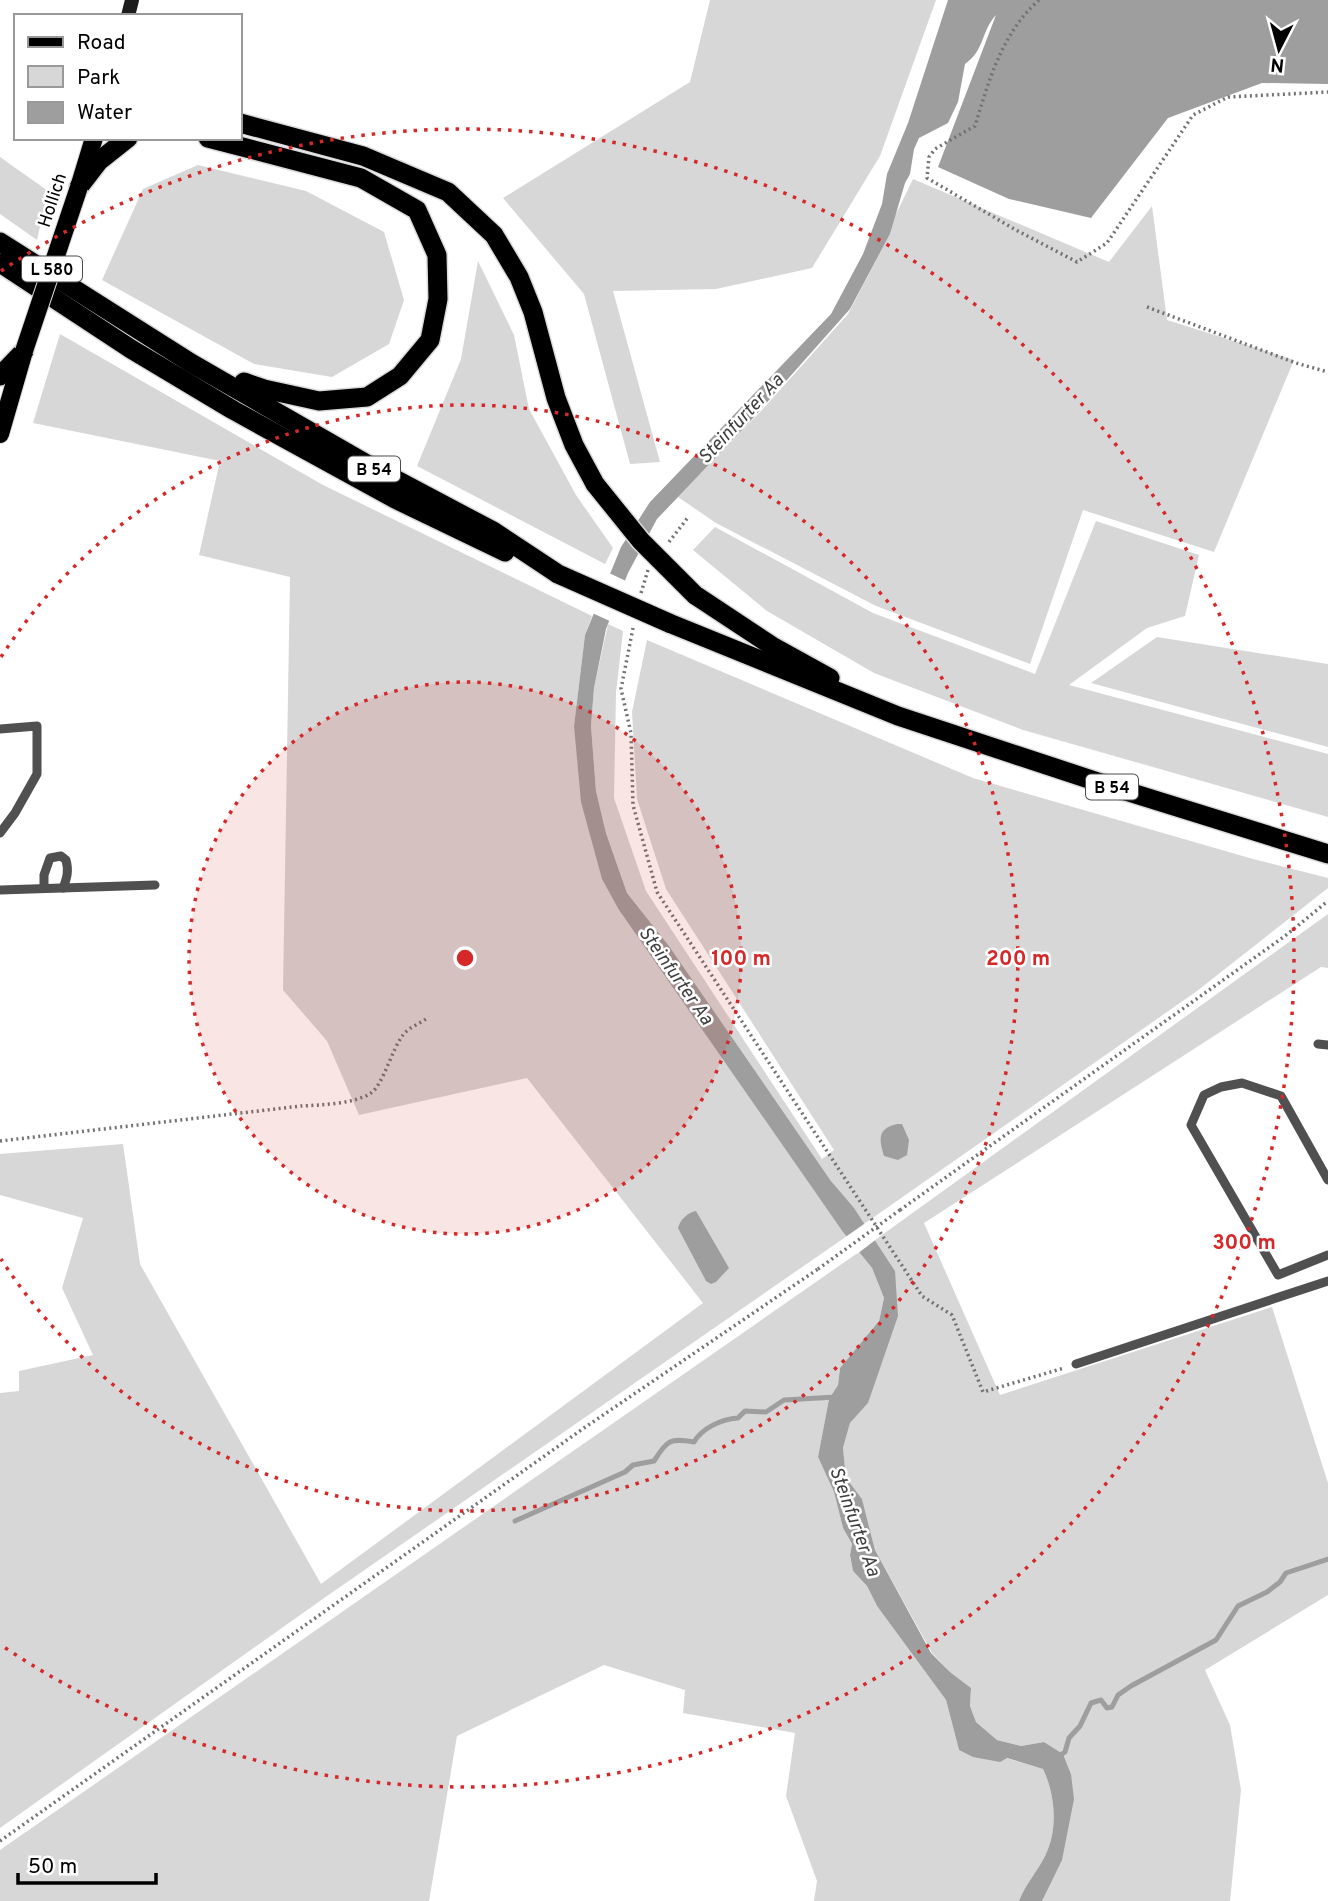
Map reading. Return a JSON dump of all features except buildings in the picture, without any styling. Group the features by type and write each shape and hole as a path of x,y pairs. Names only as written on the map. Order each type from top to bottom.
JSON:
{"highway":[{"path":"242,124 363,156 448,192 494,235 524,289 533,312 556,398 574,445 594,484 641,541 695,595 772,646 898,716"},
{"path":"79,187 99,162 126,140"},
{"path":"191,363 264,389 319,401 367,397 400,376 430,340 438,299 437,255 417,210 360,177 216,140"},
{"name":"B 54","path":"0,242 191,363 372,467 493,531 558,574"},
{"name":"B 54","path":"0,262 131,349 233,411 395,499 501,550 669,623 898,716 1116,788 1328,853"},
{"path":"0,376 24,351"}],"main road":[{"name":"Hollich","path":"0,434 24,351 93,140"}],"lane":[{"path":"0,729 37,726 37,774 0,833"},
{"path":"44,888 46,867 50,858 57,856 66,860 68,868 62,888"},
{"path":"0,890 155,885"},
{"path":"1328,1180 1281,1096 1241,1083 1221,1087 1204,1095 1191,1125 1278,1275 1328,1255"},
{"path":"1076,1364 1328,1281"}],"path":[{"path":"924,184 929,157 935,149 975,126 1003,45 1029,9 1040,0"},
{"path":"927,178 1076,262 1107,243 1193,116 1228,97 1328,92"},
{"path":"1147,307 1296,363 1328,372"},
{"path":"667,544 689,516"},
{"path":"640,597 646,573 653,563"},
{"path":"635,622 621,689 631,733 633,805 657,892 922,1296 952,1315 984,1392 1076,1364"},
{"path":"0,1841 573,1436 818,1269 1285,936 1328,901"},
{"path":"0,1141 301,1106 333,1105 371,1094 380,1084 389,1058 405,1032 426,1019"}],"green space":[{"path":"710,0 936,0 880,156 812,268 716,289 613,291 660,462 630,464 584,294 503,198 690,82"},
{"path":"0,157 48,191 37,240 0,214"},
{"path":"198,165 306,191 384,232 404,300 389,344 332,377 254,364 102,280 143,189"},
{"path":"913,179 1109,262 1152,206 1167,320 1294,360 1214,552 1083,510 1030,664 876,606 716,523 678,497 762,410 848,314 890,234 895,216"},
{"path":"478,261 514,335 529,409 576,495 613,548 605,564 417,466 461,359"},
{"path":"60,334 323,485 592,616 585,635 574,726 619,910 847,1236 327,1596 0,1828 0,1393 19,1391 19,1371 93,1355 62,1288 83,1218 0,1195 0,1154 123,1144 140,1264 321,1584 703,1303 527,1078 359,1115 327,1041 283,990 290,577 199,555 220,461 33,423"},
{"path":"1096,521 1199,555 1185,616 1147,628 1069,685 1328,754 1328,817 1023,730 874,673 767,611 693,550 715,527 873,613 1035,674"},
{"path":"608,624 623,631 616,693 614,798 646,891 822,1159 834,1150 666,889 637,799 632,712 647,640 973,778 1328,878 1328,888 1197,991 864,1224 831,1181 669,946 627,893 606,833 596,791 591,726 594,688"},
{"path":"1157,637 1328,664 1328,747 1091,683"},
{"path":"1328,914 1328,968 1321,967 924,1223 1000,1395 1272,1307 1328,1483 1328,1595 1205,1670 1230,1725 1241,1790 1230,1901 1042,1901 1048,1887 1071,1774 1063,1754 1044,1742 1021,1746 997,1740 976,1722 970,1706 971,1688 950,1672 932,1653 875,1550 862,1499 846,1479 843,1448 850,1423 868,1403 895,1271 875,1240"},
{"path":"859,1252 872,1268 884,1298 879,1321 840,1368 838,1385 829,1399 818,1457 834,1492 843,1528 852,1544 850,1555 853,1571 867,1586 877,1606 946,1700 959,1750 1006,1758 1043,1769 1052,1798 1053,1829 1045,1856 1019,1901 814,1901 817,1881 786,1796 795,1733 683,1713 685,1690 604,1665 457,1736 429,1901 0,1901 0,1850"}],"water":[{"name":"Steinfurter Aa","path":"948,0 1328,0 1328,84 1262,83 1168,118 1091,218 1009,199 938,167 996,15 980,47 965,64 958,102 948,123 919,138 890,234 850,309 746,426 657,519 628,573 606,629 594,688 591,726 596,791 606,833 627,893 669,946 831,1181 854,1208 895,1271 898,1316 868,1403 850,1423 843,1448 846,1478 862,1499 875,1550 931,1653 971,1688 970,1706 976,1722 997,1740 1021,1746 1044,1742 1063,1754 1071,1774 1074,1799 1062,1860 1042,1901 1019,1901 1045,1856 1053,1829 1052,1798 1043,1769 1007,1758 1000,1762 973,1757 959,1750 946,1700 877,1606 867,1586 853,1571 850,1555 852,1544 843,1528 834,1492 818,1457 829,1399 838,1385 840,1368 879,1321 884,1298 872,1268 843,1232 619,910 602,879 581,802 574,726 585,635 621,547 650,502 831,314 863,254 882,204 887,174 908,123"},
{"path":"902,1124 909,1140 907,1155 898,1160 884,1156 881,1140 886,1129"},
{"path":"696,1211 729,1268 711,1284 706,1281 678,1228 685,1217"}],"pier":[{"path":"607,572 628,582 612,622 590,612"},
{"path":"867,1222 878,1238 857,1254 844,1238"}],"waterway":[{"path":"515,1521 625,1472 633,1465 654,1461 670,1442 694,1442 707,1429 719,1422 738,1418 745,1411 766,1412 784,1400 836,1397"},
{"path":"1059,1756 1065,1752 1069,1738 1080,1726 1091,1703 1101,1700 1107,1708 1112,1707 1118,1695 1131,1686 1216,1640 1238,1606 1267,1592 1280,1582 1286,1573 1328,1559"}]}
